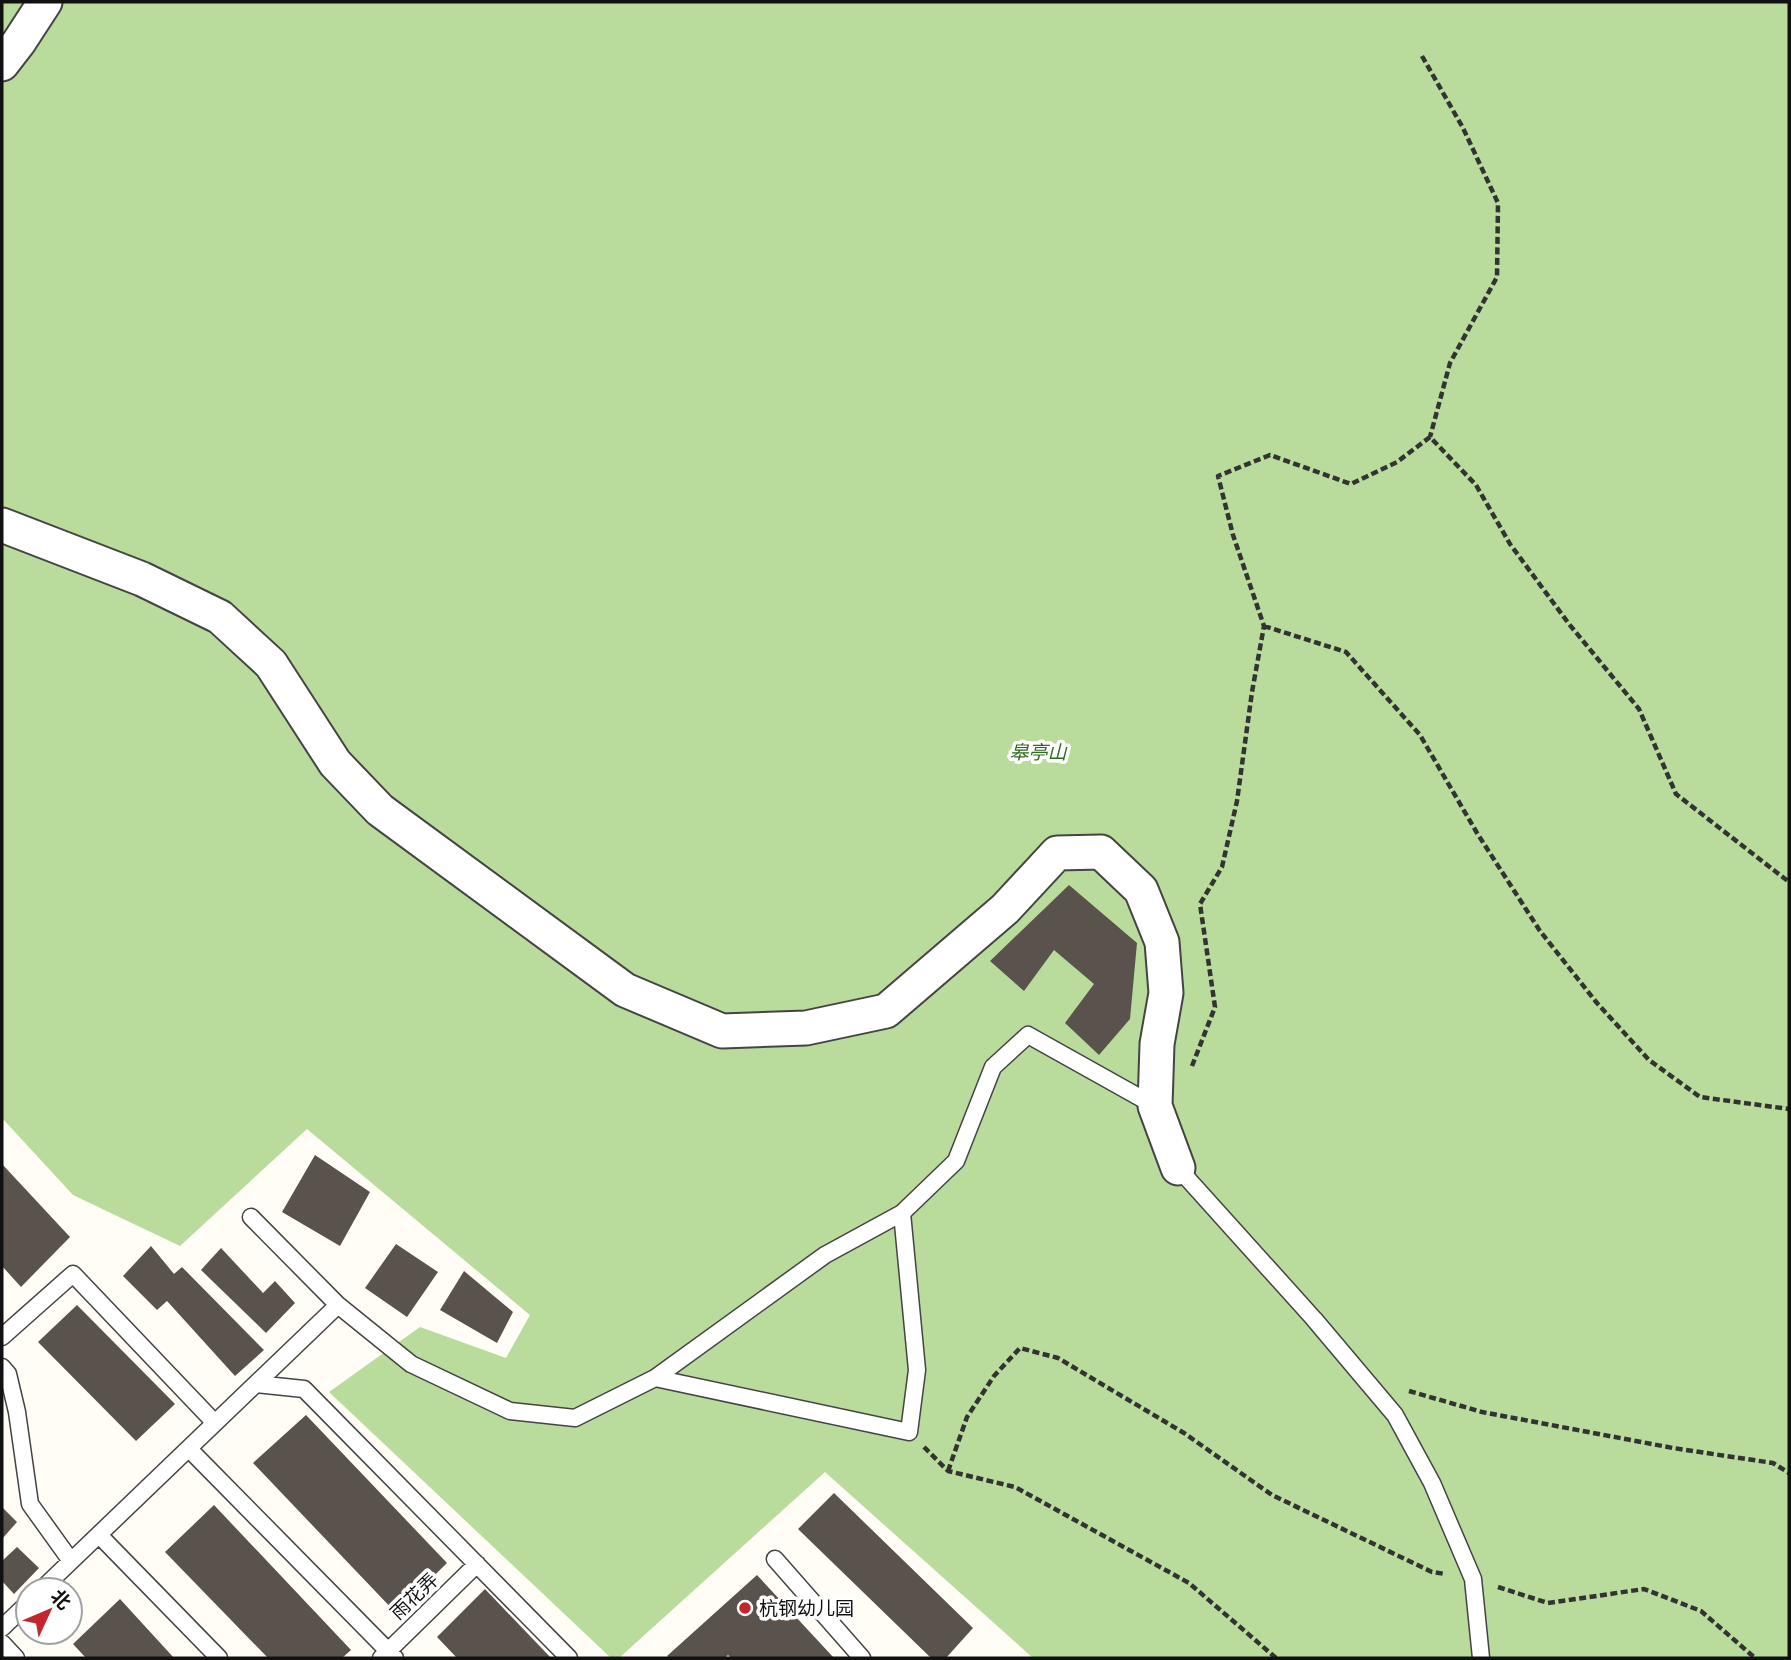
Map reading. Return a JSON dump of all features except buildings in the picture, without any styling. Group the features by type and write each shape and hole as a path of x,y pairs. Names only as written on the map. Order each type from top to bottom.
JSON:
{"street":[{"path":"2,64 45,2"},
{"path":"2,525 142,579 220,617 271,664 335,763 380,810 625,989 722,1031 806,1028 886,1011 1005,909 1057,853 1101,852 1141,890 1162,942 1166,993 1157,1044 1154,1107 1178,1168"}],"lane":[{"path":"251,1217 338,1305 411,1364 510,1411 575,1418 655,1378 825,1255 902,1213 956,1161 993,1067 1028,1035 1154,1107"},
{"path":"1178,1168 1314,1319 1395,1415 1432,1483 1473,1579 1481,1658"},
{"path":"655,1378 909,1432 917,1370 902,1213"},
{"path":"2,1336 74,1274 215,1423"},
{"path":"55,1576 338,1305"},
{"path":"2,1367 8,1374 16,1412 30,1503 71,1561"},
{"path":"256,1384 304,1389 569,1658"},
{"path":"189,1448 388,1656"},
{"path":"99,1535 219,1658"},
{"path":"775,1559 862,1658"},
{"name":"雨花弄","path":"388,1656 477,1564"},
{"path":"2,1643 16,1658"}],"path":[{"path":"1191,1068 1215,1007 1200,904 1222,867 1237,801 1264,626 1233,535 1218,476 1270,455 1351,484 1397,462 1430,437 1450,363 1497,277 1498,203 1463,128 1422,57"},
{"path":"1430,437 1476,485 1518,554 1569,624 1639,709 1676,794 1789,882"},
{"path":"1264,626 1346,652 1420,735 1477,833 1540,931 1597,1003 1649,1060 1700,1097 1789,1110"},
{"path":"948,1471 967,1417 994,1376 1020,1348 1058,1358 1184,1433 1272,1494 1432,1572 1473,1579 1548,1603 1644,1589 1701,1611 1755,1658"},
{"path":"1364,1378 1482,1412 1673,1448 1773,1463 1789,1473"},
{"path":"909,1432 948,1471 1015,1487 1189,1583 1276,1658"}],"green space":[{"name":"皋亭山","path":"2,2 1789,2 1789,1658 1033,1658 825,1472 619,1658 611,1658 329,1392 420,1327 506,1358 530,1315 307,1129 180,1246 73,1195 2,1118"}],"place":[{"name":"杭钢幼儿园","path":"745,1608"}]}
